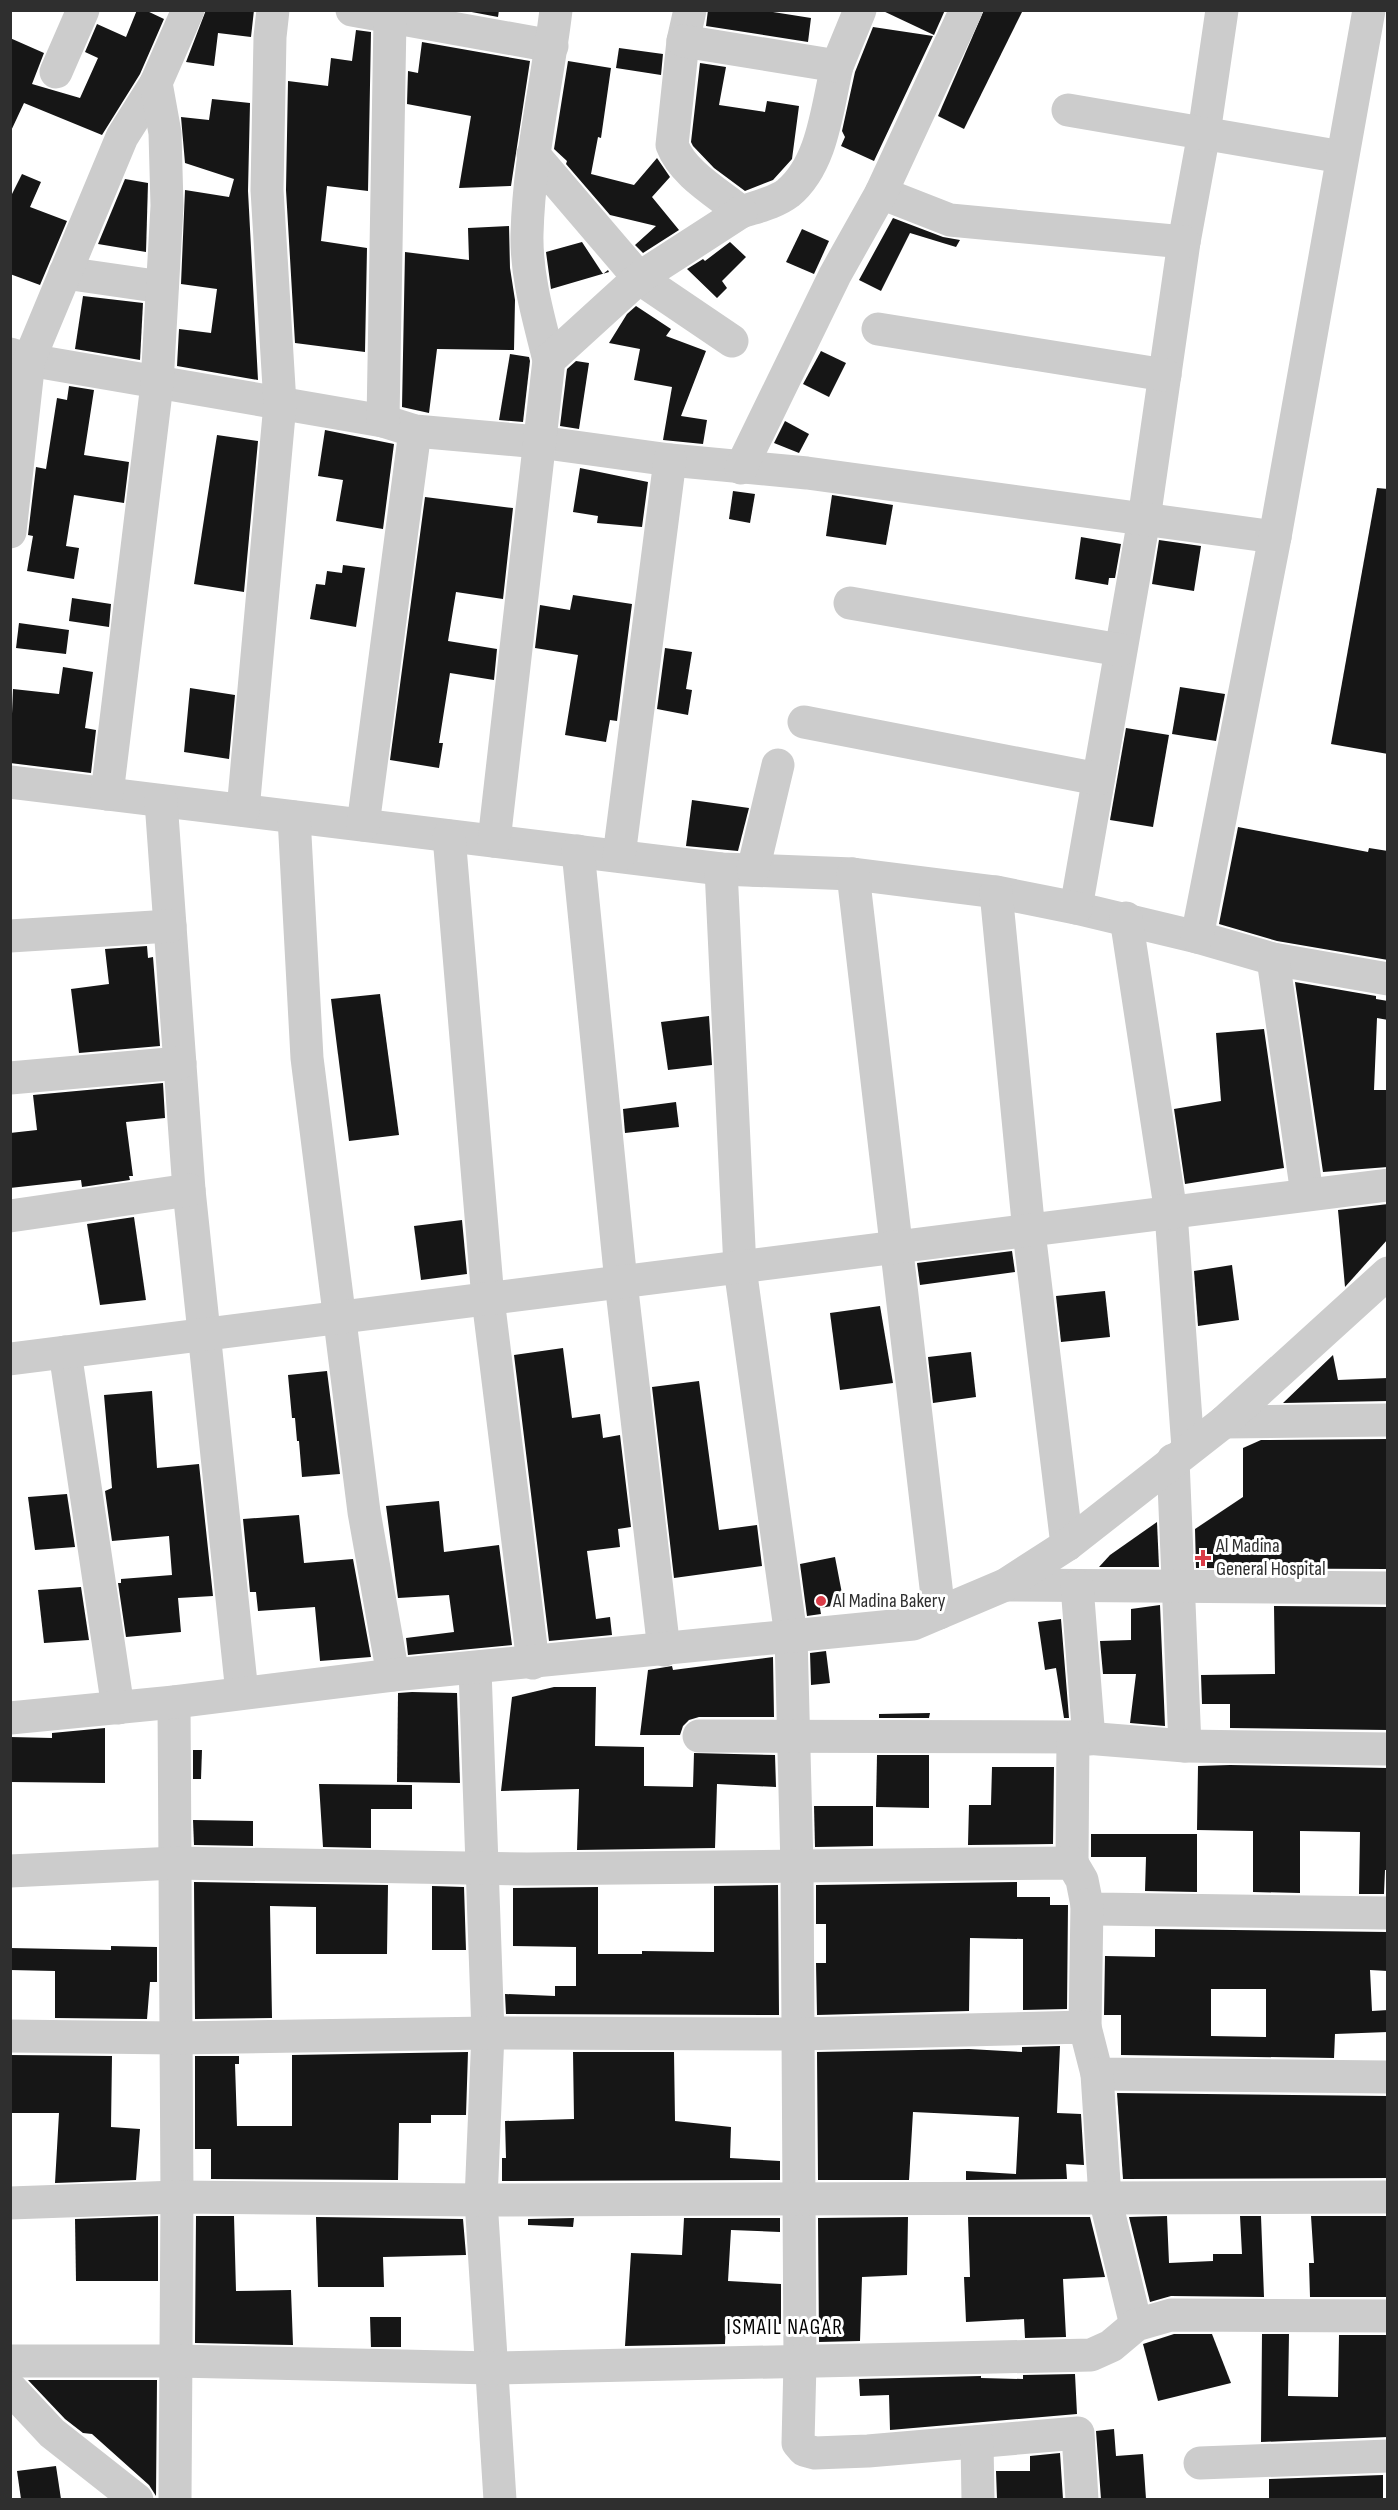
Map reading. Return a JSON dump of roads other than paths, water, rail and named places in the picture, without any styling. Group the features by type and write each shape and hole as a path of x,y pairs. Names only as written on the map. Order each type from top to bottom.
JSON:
{"street":[{"path":"56,72 83,10"},
{"path":"10,532 20,357 65,273 122,137 156,83 188,10"},
{"path":"243,810 280,404 267,190 270,36 273,10"},
{"path":"352,10 390,19 552,46"},
{"path":"494,841 549,360 530,278 527,235 533,154 556,10"},
{"path":"549,360 639,278 741,213 787,194 799,181 815,155 837,66 860,10"},
{"path":"741,468 835,275 881,193 966,10"},
{"path":"1076,908 1144,519 1184,242 1204,133 1222,10"},
{"path":"1197,937 1275,537 1369,10"},
{"path":"383,421 390,19"},
{"path":"741,213 688,169 676,157 672,145 686,26 837,66"},
{"path":"106,794 157,384 167,206 165,133 156,83"},
{"path":"1068,110 1342,157"},
{"path":"533,154 639,278 732,341"},
{"path":"881,193 950,220 1184,242"},
{"path":"65,273 162,287"},
{"path":"878,329 1165,375"},
{"path":"20,357 157,384 383,421 415,432 538,442 670,460 807,473 1275,537"},
{"path":"363,825 415,432"},
{"path":"618,856 670,460"},
{"path":"850,603 1120,650"},
{"path":"804,722 1098,779"},
{"path":"753,870 778,765"},
{"path":"10,782 721,869 853,874 996,892 1125,918 1273,959 1388,979"},
{"path":"161,801 189,1190 242,1694"},
{"path":"294,817 307,1059 364,1512 393,1675"},
{"path":"449,836 488,1299 533,1663"},
{"path":"578,851 621,1282 664,1650"},
{"path":"721,869 740,1268 791,1636 797,1867 800,2363 798,2443 804,2450 815,2453 868,2451 1078,2433 1082,2499"},
{"path":"853,874 939,1613"},
{"path":"996,892 1029,1232 1067,1545"},
{"path":"1125,918 1171,1214 1180,1454 1179,1587 1185,1746"},
{"path":"10,936 170,926"},
{"path":"1273,959 1307,1194"},
{"path":"10,1078 180,1063"},
{"path":"10,1359 1388,1185"},
{"path":"10,1216 189,1190"},
{"path":"10,1718 174,1702 393,1675 475,1669 913,1624 1005,1585 1067,1545 1180,1454 1224,1422 1388,1273"},
{"path":"65,1352 118,1708"},
{"path":"1224,1422 1388,1420"},
{"path":"1005,1585 1388,1588"},
{"path":"1077,1586 1081,1738 1072,1863 1082,1880 1088,1905 1085,2027 1097,2074 1105,2198 1136,2325"},
{"path":"475,1669 484,1869 488,2032 481,2200 500,2499"},
{"path":"174,1702 177,2197 175,2499"},
{"path":"699,1736 1081,1738 1185,1746 1388,1749"},
{"path":"10,1871 175,1863 484,1869 1072,1863"},
{"path":"1088,1905 1106,1910 1388,1912"},
{"path":"10,2037 175,2038 488,2032 798,2034 1085,2027"},
{"path":"1097,2074 1388,2077"},
{"path":"10,2203 177,2197 481,2200 1388,2197"},
{"path":"10,2361 176,2361 493,2368 1091,2355 1112,2346 1136,2325 1171,2315 1388,2316"},
{"path":"10,2388 52,2433 137,2499"},
{"path":"977,2442 978,2499"},
{"path":"1200,2463 1388,2456"}],"place":[{"name":"Al Madina General Hospital","path":"1203,1558"},
{"name":"Al Madina Bakery","path":"821,1601"}],"district":[{"name":"ISMAIL NAGAR","path":"785,2327"}]}
